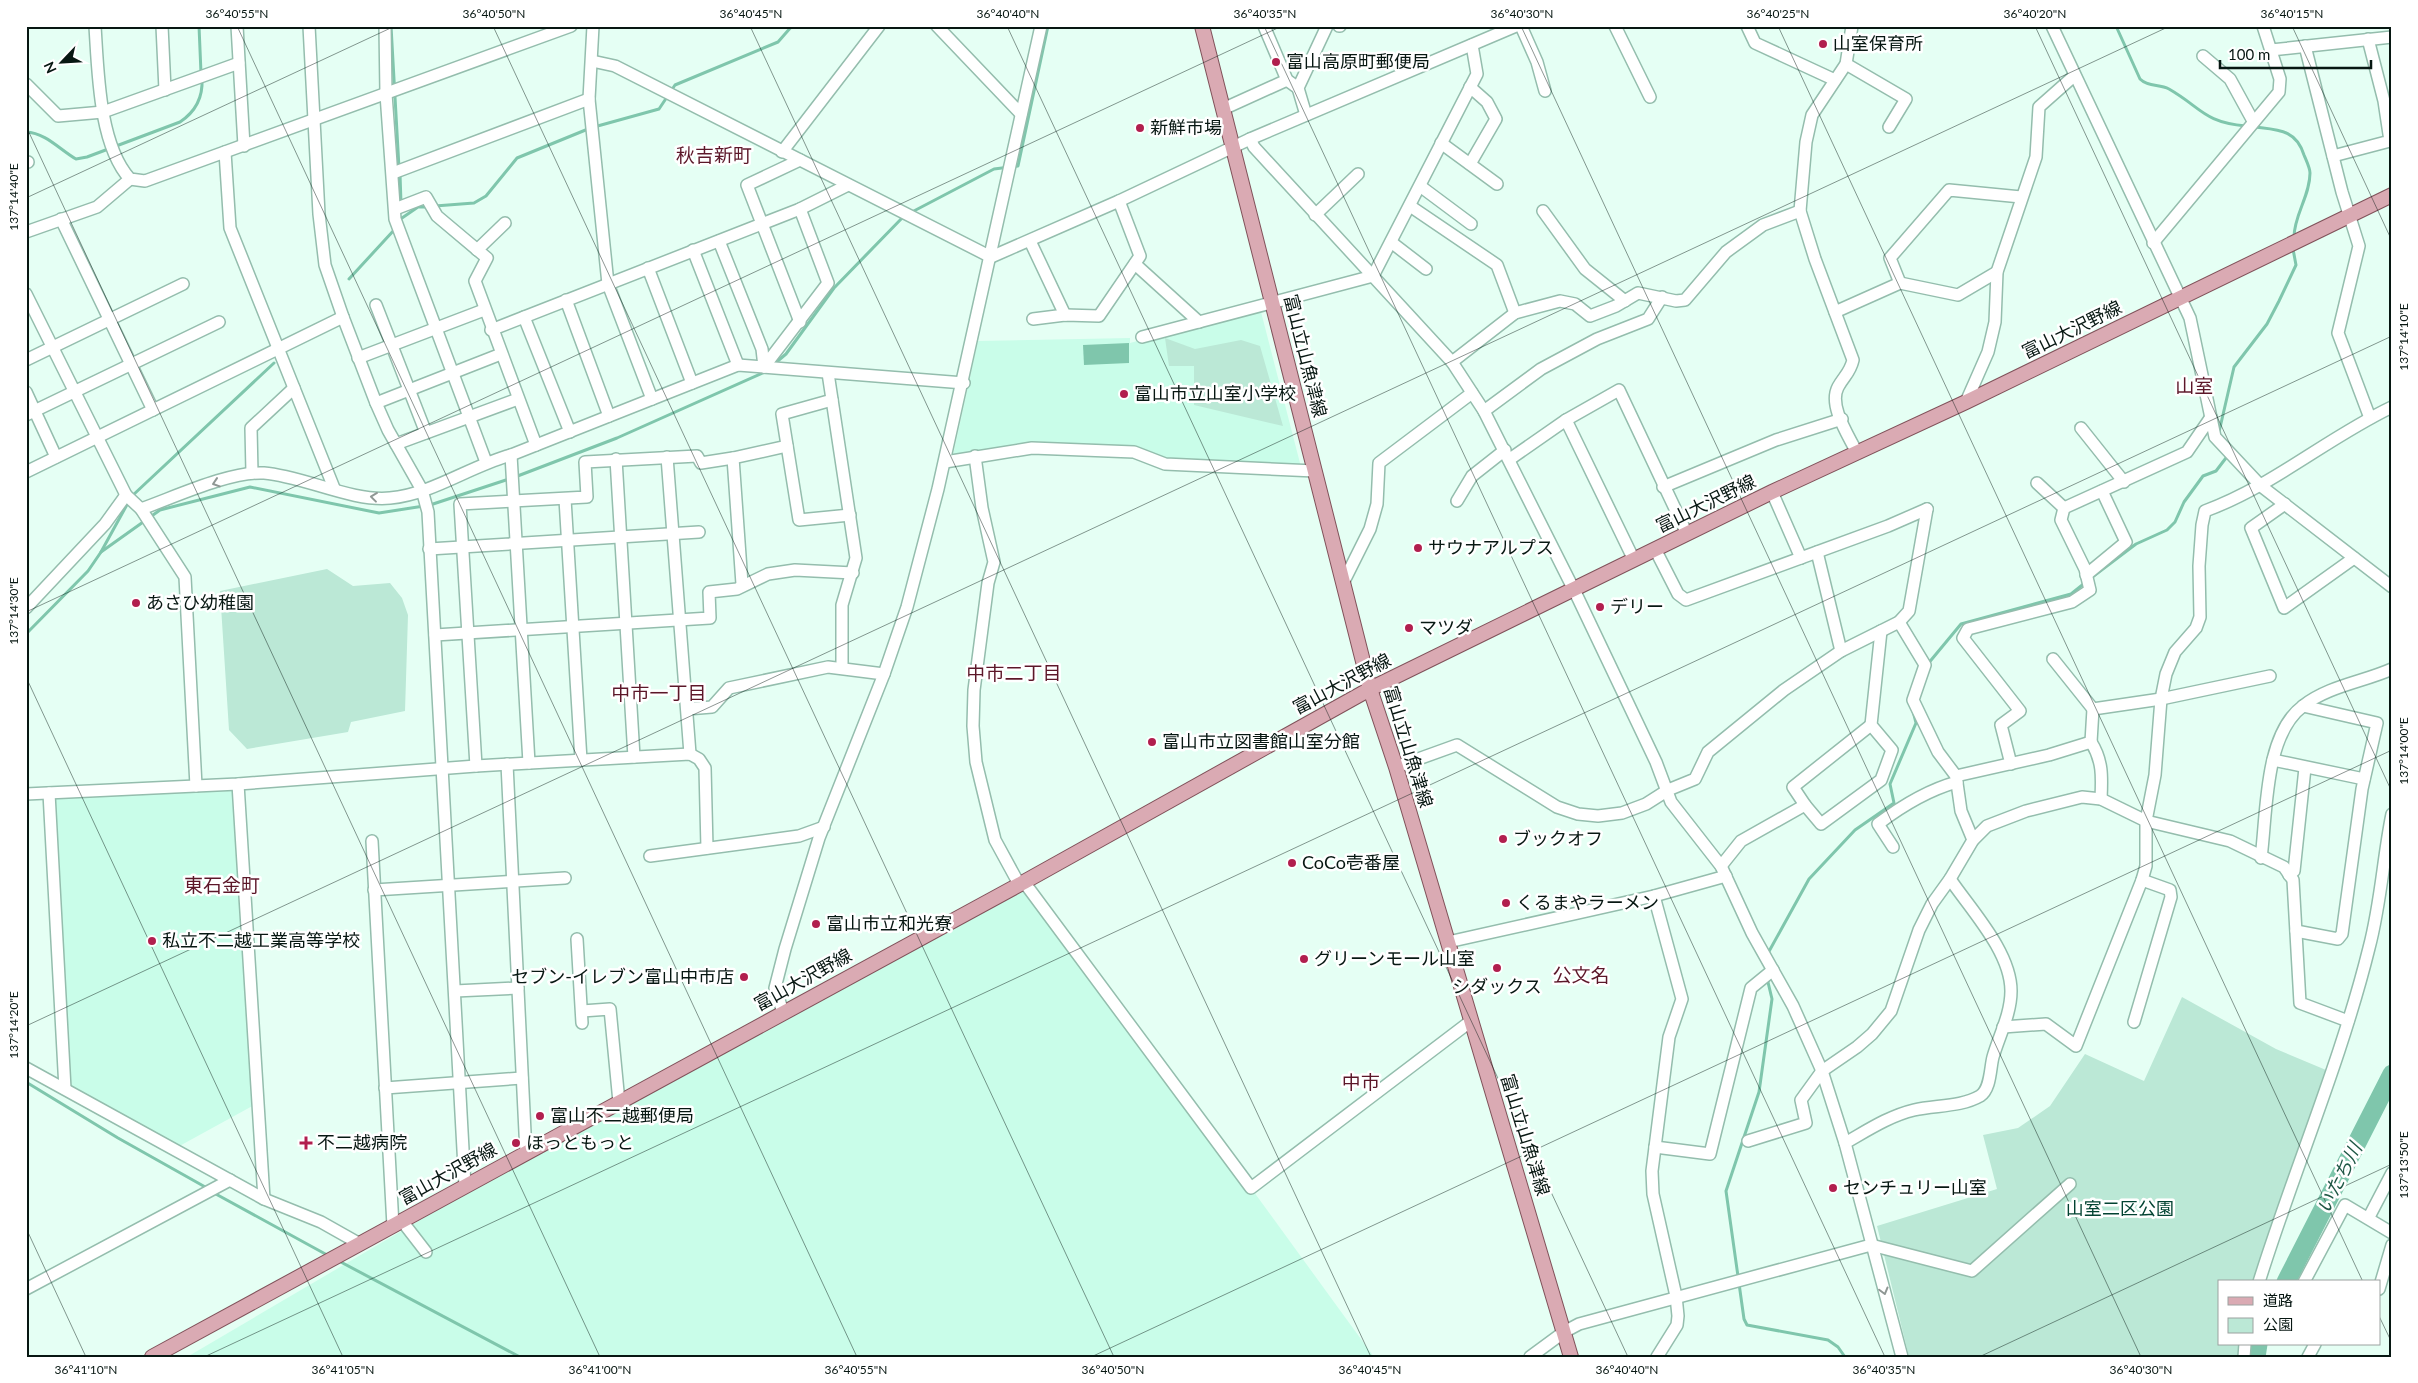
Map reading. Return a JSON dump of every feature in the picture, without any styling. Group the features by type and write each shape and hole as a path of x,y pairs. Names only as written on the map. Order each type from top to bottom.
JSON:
{"main road":[{"name":"富山立山魚津線","path":"1202,26 1370,689 1396,767 1571,1357"},
{"name":"富山大沢野線","path":"152,1357 1021,883 1370,689 1772,492 1966,402 2392,195"}],"street":[{"path":"95,26 102,112 119,167 130,179 145,181 571,26"},
{"path":"162,26 165,90"},
{"path":"237,26 244,146"},
{"path":"309,26 319,214 325,265 342,317 376,403 422,490 428,512 450,885 465,1186"},
{"path":"385,26 386,94 395,220 486,462"},
{"path":"593,26 588,99 608,284 652,399"},
{"path":"782,152 879,26"},
{"path":"936,26 1021,114"},
{"path":"783,1012 775,988 785,949 824,827 884,674 907,606 945,462 964,383 1041,26"},
{"path":"1264,26 1288,80 1298,88 1306,115"},
{"path":"1298,88 1327,26"},
{"path":"592,61 615,66 990,257 1119,201 1250,139 1516,26"},
{"path":"1521,26 1537,62 1545,91"},
{"path":"1615,26 1650,96"},
{"path":"1747,26 1756,43 1835,80"},
{"path":"1852,26 1846,64 1812,116 1806,142 1800,211 1815,259 1853,360 1850,372 1838,388 1834,401 1858,453"},
{"path":"2052,26 2190,318 2215,437 2261,486 2392,587"},
{"path":"2153,243 2279,92 2280,79 2263,26"},
{"path":"2271,50 2392,36"},
{"path":"2333,156 2390,141 2388,100 2368,39"},
{"path":"1142,337 1373,276 1477,74 1472,45"},
{"path":"2305,46 2349,216 2359,246 2338,333 2370,418"},
{"path":"2203,56 2230,79 2253,121"},
{"path":"26,84 30,95 58,116 102,112 239,63"},
{"path":"1846,64 1906,99 1889,127"},
{"path":"1966,402 1988,352 1995,322 1997,272 2036,156 2039,107 2074,76"},
{"path":"1223,109 1288,80"},
{"path":"1470,88 1487,102 1496,119 1470,164"},
{"path":"393,173 588,99"},
{"path":"1250,139 1254,147 1315,215 1452,362 1484,411 1573,589 1668,790 1671,802 1724,871 1752,933 1793,1006 1822,1071 1846,1142 1871,1244 1902,1357"},
{"path":"1442,143 1497,184"},
{"path":"225,152 230,228 334,488"},
{"path":"800,160 747,185 800,322"},
{"path":"1315,215 1358,174"},
{"path":"26,232 97,206 130,179"},
{"path":"491,330 800,209 848,186"},
{"path":"1420,186 1471,224"},
{"path":"1900,282 1890,258 1949,190 2021,197"},
{"path":"394,209 426,197 437,216 487,258 475,281 491,330 536,445"},
{"path":"1033,319 1064,315 1099,316 1140,256 1119,201"},
{"path":"1410,206 1497,265 1515,313"},
{"path":"764,367 828,283 800,209"},
{"path":"1543,211 1585,269 1625,301"},
{"path":"1452,362 1515,313 1560,301 1575,304 1590,316 1625,301 1638,293 1676,301 1685,300 1726,252 1763,224 1800,211"},
{"path":"61,219 152,410"},
{"path":"477,250 505,223"},
{"path":"719,240 762,349 764,367"},
{"path":"1030,241 1064,315"},
{"path":"1391,242 1426,269"},
{"path":"693,250 738,365"},
{"path":"1135,264 1199,322"},
{"path":"648,268 692,383"},
{"path":"1835,312 1900,282 1958,295 1997,272"},
{"path":"26,360 183,284"},
{"path":"26,294 126,495 141,509 185,577 196,786"},
{"path":"1484,411 1541,369 1597,339 1648,320 1662,297"},
{"path":"566,300 609,416"},
{"path":"376,305 426,433"},
{"path":"358,358 484,310"},
{"path":"26,472 342,317"},
{"path":"524,317 570,432"},
{"path":"31,413 219,322"},
{"path":"376,403 501,354"},
{"path":"141,509 193,490 252,473 266,473 359,495 388,498 408,496 486,462 511,455 738,365 964,383"},
{"path":"828,373 856,558 842,605 842,667"},
{"path":"252,473 251,428 294,388"},
{"path":"1457,501 1472,476 1619,390 1663,487 1687,534"},
{"path":"26,392 31,413 56,457"},
{"path":"1343,583 1370,529 1377,504 1379,462 1472,393"},
{"path":"396,444 518,399"},
{"path":"832,400 782,414 799,520 850,516"},
{"path":"2003,1027 2046,1024 2076,1046 2142,880 2146,866 2146,820 2155,775 2160,699 2166,674 2175,652 2196,628 2200,617 2199,566 2202,525 2206,511 2236,500 2370,418 2392,407"},
{"path":"2011,764 2001,725 2020,711 1963,638 1968,629 2072,602 2090,590 2086,575 2060,520 2064,508 2187,452 2210,417"},
{"path":"1663,487 1776,440 1842,419"},
{"path":"1566,420 1634,560"},
{"path":"2081,428 2124,482"},
{"path":"476,766 460,504 587,497 585,462 697,456 700,463 788,446"},
{"path":"945,462 1032,448 1134,452 1165,464 1315,471"},
{"path":"511,455 529,763"},
{"path":"975,456 982,508 994,562 988,583 974,690 973,726 976,762 996,840 1021,883 1251,1188 1471,1021"},
{"path":"667,457 674,534 678,620 690,754"},
{"path":"733,458 742,584"},
{"path":"616,459 634,757"},
{"path":"2037,483 2064,508"},
{"path":"2086,575 2126,542 2102,491"},
{"path":"1772,492 1801,558"},
{"path":"26,608 104,524 126,495"},
{"path":"565,499 581,760"},
{"path":"2285,504 2251,528 2284,608 2354,558"},
{"path":"1396,767 1457,745 1557,806 1578,814 1598,816 1622,813 1646,804 1668,790 1695,780 1708,752 1784,690 1841,651 1899,622 1909,611 1926,509 1888,526 1686,600 1678,594 1655,549"},
{"path":"429,550 568,539 699,532"},
{"path":"1817,552 1841,651"},
{"path":"435,635 710,618 709,592 736,588 768,574 795,570 853,573"},
{"path":"1899,622 1925,665 1913,700 1938,752 1957,779 1961,811 1974,840"},
{"path":"1871,725 1892,750 1881,780 1821,824 1793,787 1871,725 1881,631"},
{"path":"2053,659 2093,709 2091,742 2098,753 2102,768 2101,800"},
{"path":"686,709 712,707 729,688 828,667 842,667 884,674"},
{"path":"2261,858 2273,760 2283,727 2303,706 2342,686 2392,669"},
{"path":"2093,709 2160,699 2270,676"},
{"path":"2296,931 2338,939 2342,934 2364,779 2377,722 2303,706"},
{"path":"1893,847 1878,824 1900,808 1937,788 1957,779 2091,742"},
{"path":"26,794 238,784 443,768 690,754 699,759 705,768 708,848"},
{"path":"2273,760 2364,779"},
{"path":"507,764 526,1153"},
{"path":"2289,875 2294,871 2305,768"},
{"path":"238,784 264,1199"},
{"path":"49,793 65,1089"},
{"path":"1748,1141 1806,1123 1801,1100 1822,1071 1857,1047 1872,1034 1891,1011 1919,930 1932,904 1950,880 1974,840 1987,826 2026,811 2082,797 2101,800 2146,820 2230,841 2261,858 2284,867 2293,880 2300,1003 2348,1021"},
{"path":"1448,942 1654,896 1724,871 1741,841 1805,805"},
{"path":"2260,1280 2348,1021 2370,948 2381,895 2383,860 2392,816"},
{"path":"650,856 798,836 824,827"},
{"path":"372,841 385,1088 397,1223 426,1252"},
{"path":"374,890 565,878"},
{"path":"1846,1142 1893,1116 1915,1110 1963,1102 1982,1095 1987,1086 2011,991 2008,971 1999,950 1950,880"},
{"path":"2134,1022 2171,897 2170,890 2142,880"},
{"path":"1654,896 1682,999 1669,1037 1652,1171 1653,1194 1676,1296 1677,1324 1657,1357"},
{"path":"576,939 582,1023"},
{"path":"1655,1147 1710,1154 1751,988 1773,970"},
{"path":"455,991 518,988"},
{"path":"582,1011 610,1009 619,1102"},
{"path":"26,1068 264,1199 321,1222 360,1244"},
{"path":"385,1088 522,1078"},
{"path":"2369,1218 2392,1173"},
{"path":"26,1289 230,1180"},
{"path":"1530,1357 1564,1332 1584,1322 1871,1244 1972,1271 2070,1184"},
{"path":"2305,1280 2345,1205 2392,1233"},
{"path":"2380,1286 2392,1245"}],"shaded area":[{"name":"富山市立山室小学校","path":"1260,308 1301,467 1166,461 1137,447 1032,445 953,455 978,341 1130,338 1130,343"},
{"path":"1129,343 1129,363 1084,365 1083,345"},
{"name":"私立不二越工業高等学校","path":"238,784 258,1103 174,1149 65,1089 49,793"},
{"path":"1018,884 1251,1188 1374,1357 187,1357 643,1089"}],"green space":[{"path":"1165,338 1195,349 1241,340 1260,346 1283,426 1194,405 1194,366 1169,366"},
{"path":"327,569 353,586 390,583 402,598 408,615 405,711 351,722 348,732 247,749 229,730 220,591"},
{"name":"山室二区公園","path":"2182,997 2276,1049 2326,1070 2264,1247 2255,1280 2218,1280 2218,1346 2240,1346 2239,1357 1909,1357 1877,1226 1997,1189 1983,1135 2018,1128 2050,1106 2085,1054 2144,1081"}],"waterway":[{"path":"199,26 201,73"},
{"path":"391,26 399,168"},
{"path":"594,127 659,109 675,85 778,42 792,26"},
{"path":"910,213 994,169 1018,166 1048,26"},
{"path":"2116,26 2143,82 2169,89 2211,118 2246,126"},
{"path":"26,132 46,138 76,159 87,157 180,122 190,114 197,104 201,92 202,79"},
{"path":"2254,127 2278,130 2291,136 2301,146 2308,164 2310,171 2308,190 2296,221 2294,237"},
{"path":"435,206 474,203 486,196 517,158 588,129"},
{"path":"400,174 401,203"},
{"path":"402,218 418,207 429,207"},
{"path":"773,365 786,354 834,288 904,216"},
{"path":"349,279 395,229"},
{"path":"2219,432 2234,367 2267,324 2279,301 2296,265 2293,249"},
{"path":"132,496 274,363"},
{"path":"515,477 617,438 767,371"},
{"path":"2091,578 2136,544 2167,530 2175,522 2184,502 2203,476 2216,471 2229,454"},
{"path":"430,505 509,479"},
{"path":"101,552 160,510 250,487 379,513 424,506"},
{"path":"26,634 88,571 101,552 129,501"},
{"path":"1927,665 1961,624 2071,594 2086,582"},
{"path":"1767,955 1809,879 1855,830 1894,803 1890,784 1916,723 1913,711"},
{"path":"1767,978 1772,999 1759,1092 1726,1191 1744,1319 1747,1325 1828,1340 1838,1347 1845,1357"},
{"name":"いたち川","path":"2287,1280 2392,1074"},
{"path":"26,1082 118,1138 207,1188"},
{"path":"214,1193 329,1256"},
{"path":"337,1260 520,1357"},
{"name":"いたち川","path":"2256,1357 2258,1346"}],"place":[{"name":"山室保育所","path":"1823,44"},
{"name":"富山高原町郵便局","path":"1276,62"},
{"name":"新鮮市場","path":"1140,128"},
{"name":"富山市立山室小学校","path":"1124,394"},
{"name":"サウナアルプス","path":"1418,548"},
{"name":"あさひ幼稚園","path":"136,603"},
{"name":"デリー","path":"1600,607"},
{"name":"マツダ","path":"1409,628"},
{"name":"富山市立図書館山室分館","path":"1152,742"},
{"name":"ブックオフ","path":"1503,839"},
{"name":"CoCo壱番屋","path":"1292,863"},
{"name":"くるまやラーメン","path":"1506,903"},
{"name":"富山市立和光寮","path":"816,924"},
{"name":"私立不二越工業高等学校","path":"152,941"},
{"name":"グリーンモール山室","path":"1304,959"},
{"name":"シダックス","path":"1497,968"},
{"name":"セブン-イレブン富山中市店","path":"744,977"},
{"name":"富山不二越郵便局","path":"540,1116"},
{"name":"不二越病院","path":"306,1143"},
{"name":"ほっともっと","path":"516,1143"},
{"name":"センチュリー山室","path":"1833,1188"}],"district":[{"name":"秋吉新町","path":"714,155"},
{"name":"山室","path":"2194,386"},
{"name":"中市二丁目","path":"1014,673"},
{"name":"中市一丁目","path":"659,693"},
{"name":"東石金町","path":"222,885"},
{"name":"公文名","path":"1581,975"},
{"name":"中市","path":"1361,1082"}]}
